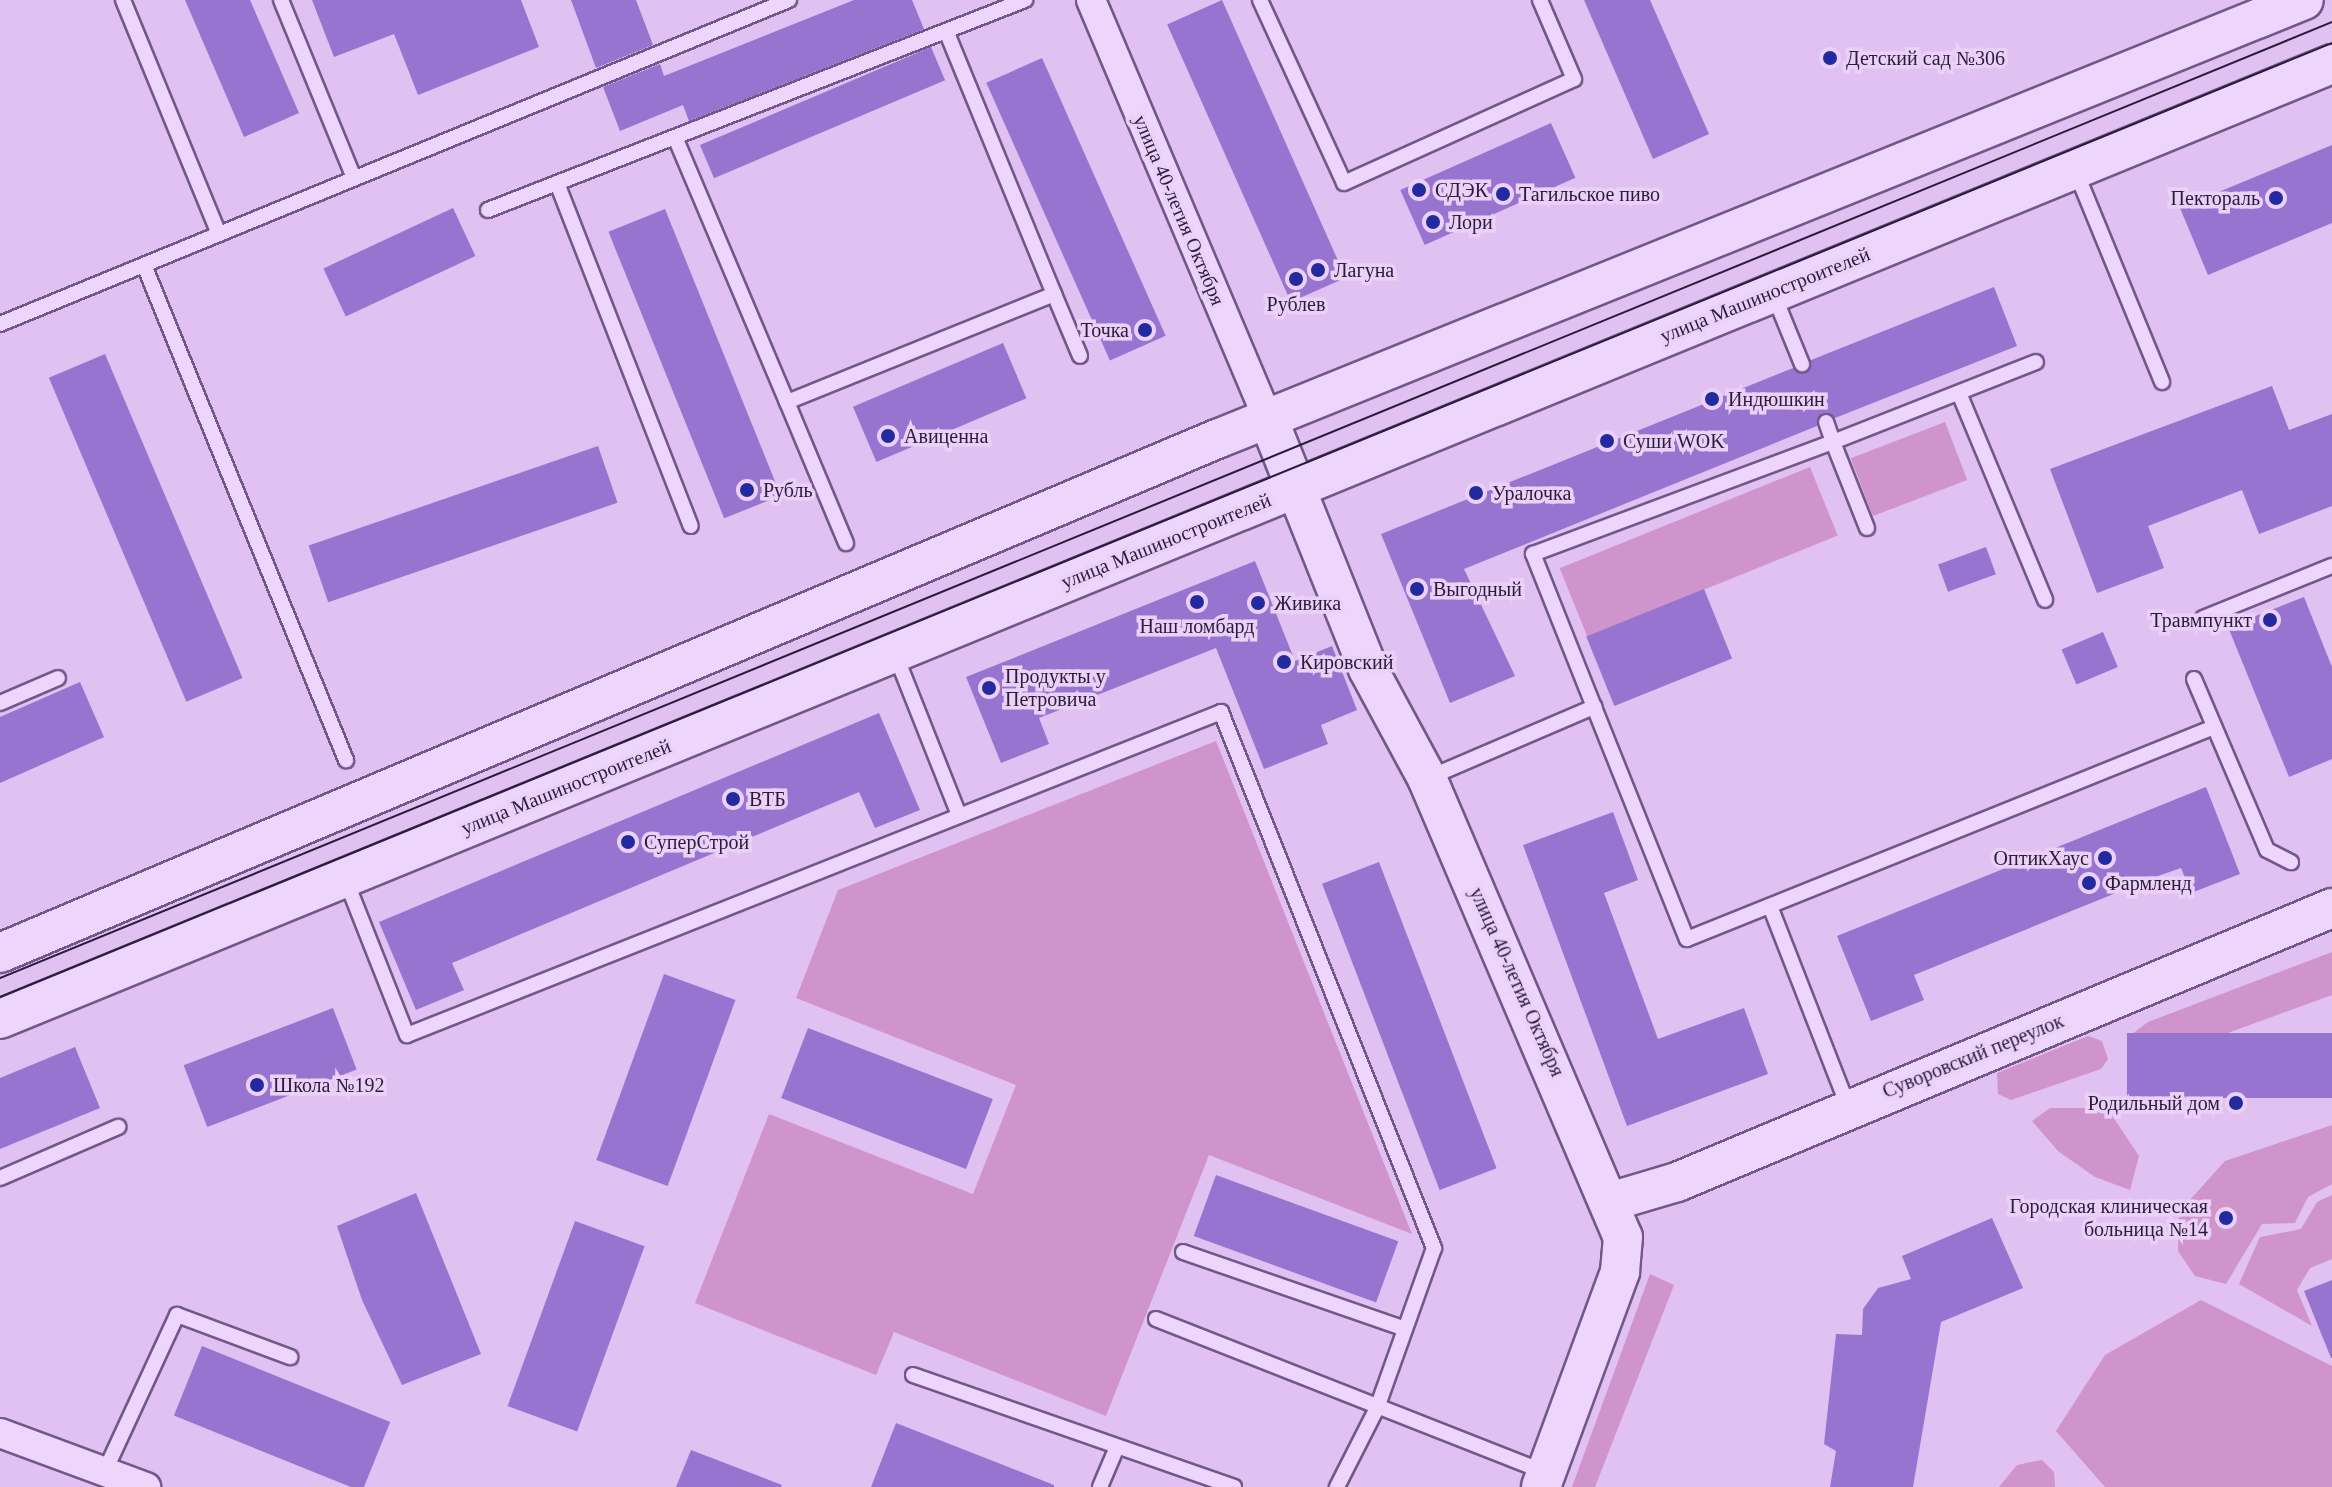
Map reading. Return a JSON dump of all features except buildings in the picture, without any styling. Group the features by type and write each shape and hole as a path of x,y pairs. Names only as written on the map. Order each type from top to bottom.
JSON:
{"main road":[{"path":"0,953 1269,421 2304,0"},
{"name":"улица Машиностроителей","path":"0,1019 2332,64"},
{"name":"улица 40-летия Октября","path":"1269,421 1368,669 1427,778 1613,1201 1623,1237 1620,1272 1544,1480"},
{"name":"Суворовский переулок","path":"1613,1201 1677,1182 1848,1106 2332,908"}],"street":[{"name":"улица 40-летия Октября","path":"1091,0 1269,421"},
{"path":"0,1433 146,1487"}],"lane":[{"path":"123,0 219,234"},
{"path":"281,0 354,178"},
{"path":"0,324 789,0"},
{"path":"488,210 1025,0"},
{"path":"1260,0 1344,183 1574,79 1540,0"},
{"path":"946,31 1080,356"},
{"path":"675,137 846,543"},
{"path":"2074,168 2162,382"},
{"path":"557,183 691,526"},
{"path":"144,265 346,760"},
{"path":"1772,292 1802,364"},
{"path":"787,402 1054,294"},
{"path":"2036,362 1533,554 1687,939 2214,727"},
{"path":"1959,393 2045,600"},
{"path":"1826,422 1867,528"},
{"path":"2203,618 2332,566"},
{"path":"895,653 959,815"},
{"path":"0,703 58,678"},
{"path":"2194,679 2267,850 2291,862"},
{"path":"1427,778 1594,707"},
{"path":"345,878 407,1035 1221,712 1434,1248 1377,1408 1337,1487"},
{"path":"1770,906 1848,1106"},
{"path":"0,1178 118,1127"},
{"path":"1183,1252 1405,1329"},
{"path":"105,1471 177,1315 290,1357"},
{"path":"1156,1319 1377,1408 1544,1480"},
{"path":"913,1375 1115,1451 1234,1487"},
{"path":"1100,1487 1115,1451"}],"shaded area":[{"path":"1945,422 1967,480 1873,516 1851,458"},
{"path":"1810,467 1838,536 1587,637 1560,568"},
{"path":"1216,741 1412,1234 1209,1155 1106,1416 894,1332 876,1375 695,1303 769,1114 973,1194 1016,1085 796,998 838,890"},
{"path":"2332,952 2332,995 2159,1058 2141,1055 2132,1034 2148,1022"},
{"path":"2088,1036 2102,1041 2108,1059 2101,1069 2011,1100 1998,1094 1997,1073"},
{"path":"2050,1108 2107,1108 2139,1156 2130,1190 2095,1177 2058,1151 2032,1121"},
{"path":"2332,1125 2332,1184 2308,1197 2295,1223 2262,1224 2226,1284 2195,1276 2178,1251 2179,1212 2225,1161"},
{"path":"2332,1195 2332,1259 2310,1268 2297,1290 2312,1326 2239,1284 2260,1237 2301,1229 2317,1202"},
{"path":"1650,1274 1674,1285 1595,1487 1572,1487"},
{"path":"2201,1300 2332,1366 2332,1487 2105,1487 2056,1431 2105,1355"},
{"path":"2042,1460 2054,1472 2055,1487 1999,1487 2017,1465"}],"tram line":[{"path":"0,978 2332,22"},
{"path":"0,997 2332,43"}],"place":[{"name":"Детский сад №306","path":"1830,58"},
{"name":"СДЭК","path":"1419,190"},
{"name":"Тагильское пиво","path":"1503,194"},
{"name":"Пектораль","path":"2276,198"},
{"name":"Лори","path":"1433,222"},
{"name":"Лагуна","path":"1318,270"},
{"name":"Рублев","path":"1296,279"},
{"name":"Точка","path":"1145,330"},
{"name":"Индюшкин","path":"1712,399"},
{"name":"Авиценна","path":"888,436"},
{"name":"Суши WOK","path":"1607,441"},
{"name":"Рубль","path":"747,490"},
{"name":"Уралочка","path":"1476,493"},
{"name":"Выгодный","path":"1417,589"},
{"name":"Наш ломбард","path":"1197,602"},
{"name":"Живика","path":"1258,603"},
{"name":"Травмпункт","path":"2270,620"},
{"name":"Кировский","path":"1284,662"},
{"name":"Продукты у Петровича","path":"989,688"},
{"name":"ВТБ","path":"733,799"},
{"name":"СуперСтрой","path":"628,842"},
{"name":"ОптикХаус","path":"2105,858"},
{"name":"Фармленд","path":"2089,883"},
{"name":"Школа №192","path":"257,1085"},
{"name":"Родильный дом","path":"2236,1103"},
{"name":"Городская клиническая больница №14","path":"2226,1218"}]}
